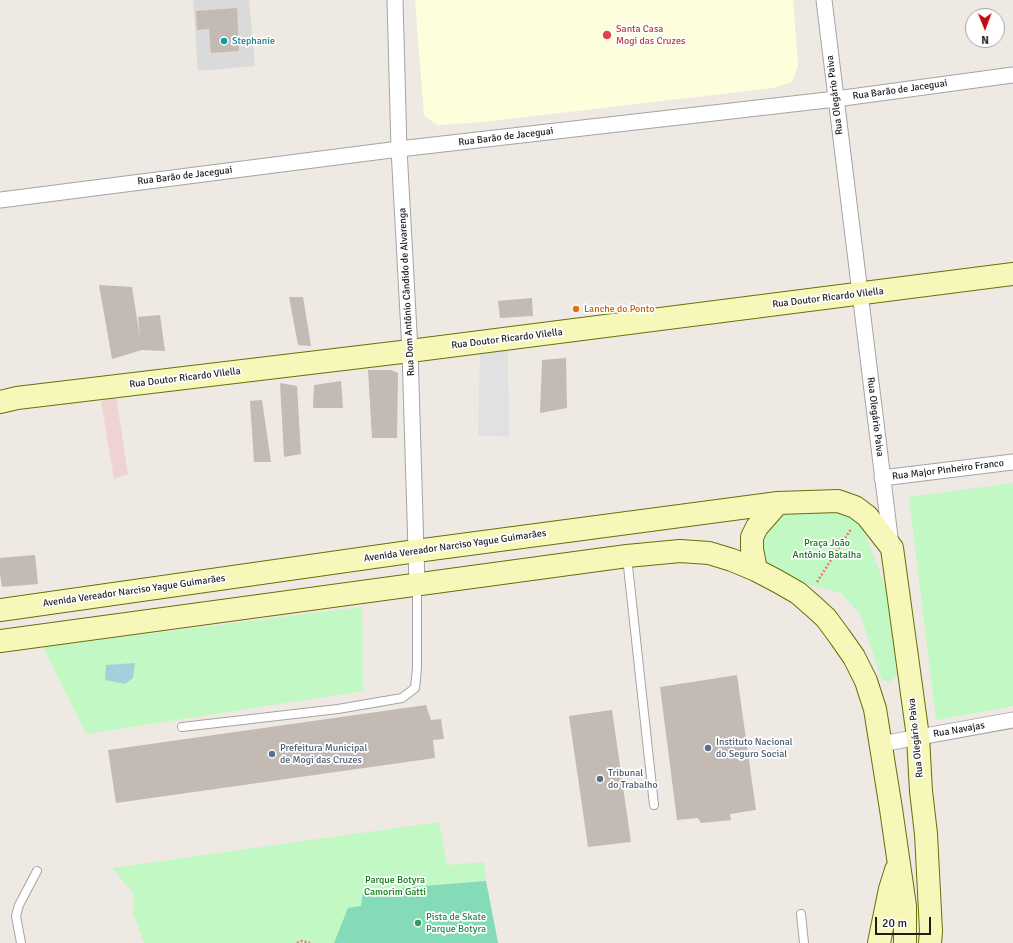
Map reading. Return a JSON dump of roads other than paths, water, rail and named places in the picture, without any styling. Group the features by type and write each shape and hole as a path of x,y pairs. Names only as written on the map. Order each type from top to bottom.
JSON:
{"main road":[{"name":"Rua Doutor Ricardo Vilella","path":"0,402 17,398 410,351 1013,274"},
{"name":"Avenida Vereador Narciso Yague Guimarães","path":"0,610 416,551 778,503 838,500 856,507 867,516 892,548"},
{"path":"756,570 752,549 752,537 757,527 778,503"},
{"name":"Rua Olegário Paiva","path":"892,548 918,737 921,791 926,834"},
{"path":"0,642 627,556 680,551 709,554 732,560 756,570 798,593 826,618 854,657 866,681 875,709 881,744 904,906 905,943"},
{"path":"926,834 931,931 930,943"},
{"path":"926,834 937,874 942,901 946,943"},
{"path":"879,943 890,889 898,863"}],"street":[{"name":"Rua Dom Antônio Cândido de Alvarenga","path":"395,0 400,149 410,351 417,584"},
{"name":"Rua Olegário Paiva","path":"824,0 882,478 892,548"},
{"name":"Rua Barão de Jaceguai","path":"0,200 400,149 836,99 1013,75"},
{"name":"Rua Major Pinheiro Franco","path":"882,478 1013,462"},
{"name":"Rua Navajas","path":"881,744 1013,720"}],"lane":[{"path":"627,556 654,805"},
{"path":"182,727 338,709 402,698 415,688 417,668 417,584"},
{"path":"21,943 16,916 19,905 37,872"},
{"path":"801,914 804,943"}],"water":[{"path":"135,663 133,678 125,684 105,680 106,665"}],"place":[{"name":"Santa Casa Mogi das Cruzes","path":"607,35"},
{"name":"Stephanie","path":"224,41"},
{"name":"Lanche do Ponto","path":"576,309"},
{"name":"Instituto Nacional do Seguro Social","path":"708,748"},
{"name":"Prefeitura Municipal de Mogi das Cruzes","path":"272,754"},
{"name":"Tribunal do Trabalho","path":"600,779"},
{"name":"Pista de Skate Parque Botyra","path":"418,923"}],"park label":[{"name":"Praça João Antônio Batalha","path":"827,548"},
{"name":"Parque Botyra Camorim Gatti","path":"395,886"}]}
